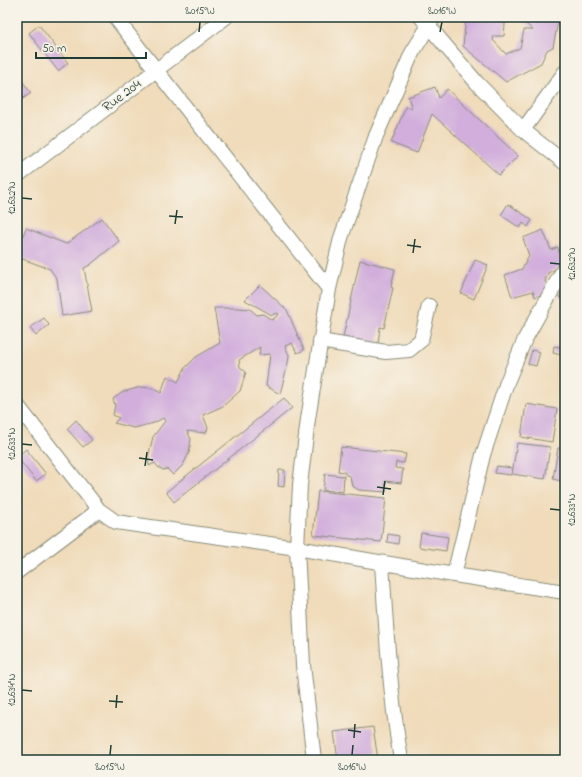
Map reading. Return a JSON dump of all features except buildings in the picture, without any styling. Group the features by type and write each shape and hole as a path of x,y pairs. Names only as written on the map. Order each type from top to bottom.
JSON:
{"street":[{"path":"116,17 328,289"},
{"name":"Rue 204","path":"17,176 226,17"},
{"path":"314,760 303,665 297,548 301,478 308,419 328,289 341,238 376,136 427,20 477,83 523,130 565,163"},
{"path":"523,130 565,72"},
{"path":"454,575 483,455 508,382 525,339 565,267"},
{"path":"320,341 386,352 409,350 420,340 429,306"},
{"path":"17,405 98,510 116,522 297,548 454,575 565,592"},
{"path":"17,572 98,510"},
{"path":"382,563 387,642 401,760"}]}
